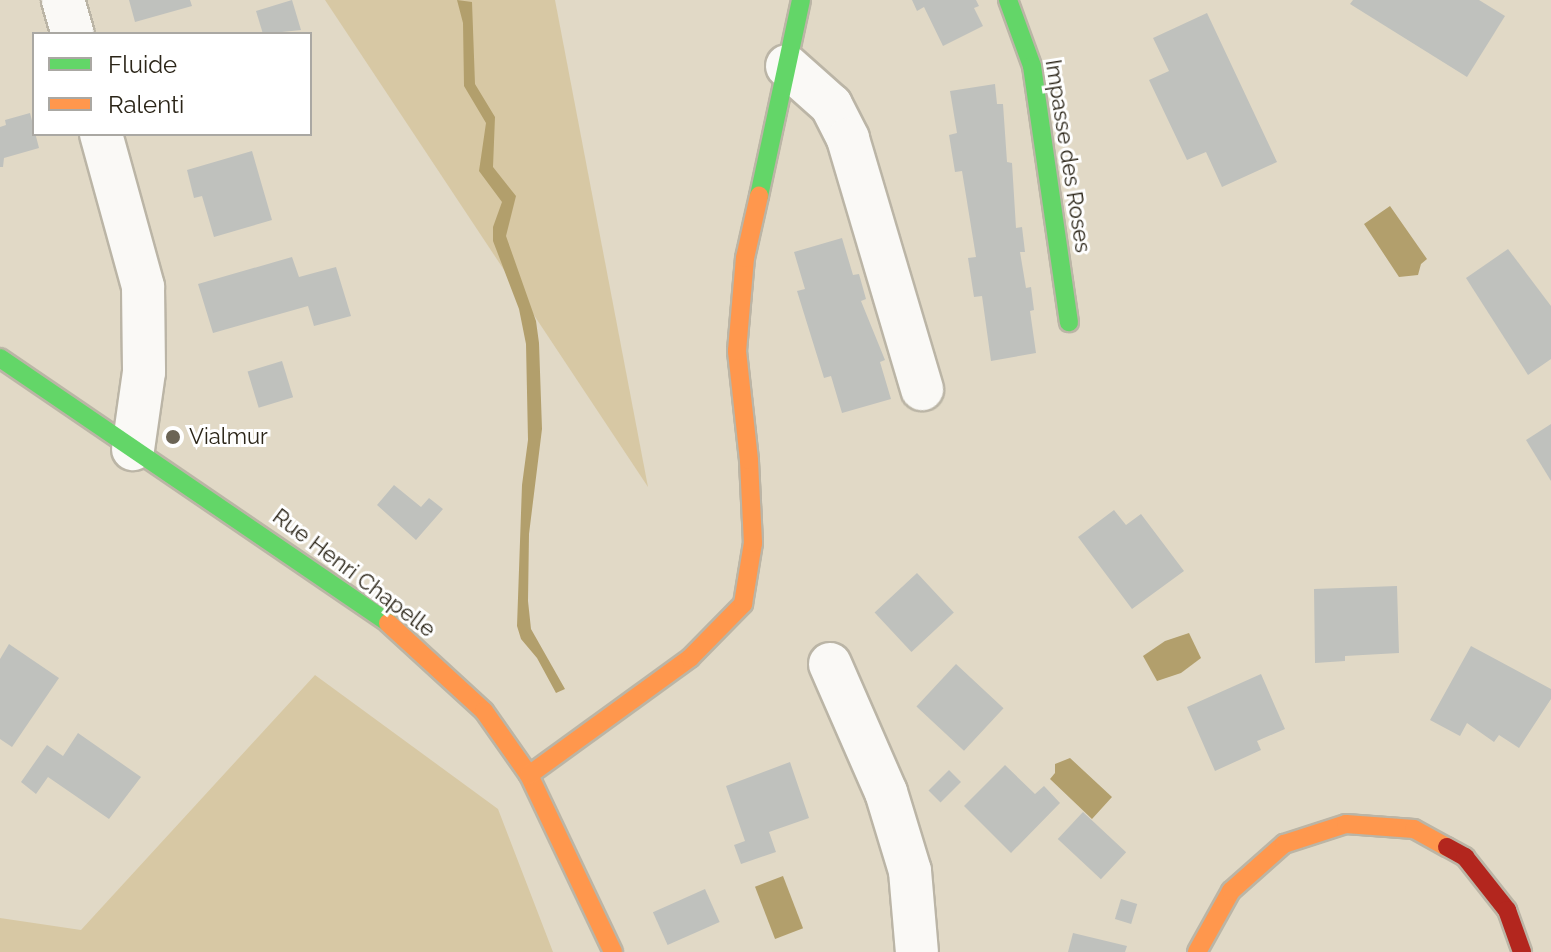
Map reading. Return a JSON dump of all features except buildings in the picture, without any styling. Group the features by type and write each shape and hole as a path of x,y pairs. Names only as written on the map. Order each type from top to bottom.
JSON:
{"street":[{"path":"63,0 72,32"},
{"path":"529,775 690,658 743,604 753,543 749,460 737,351 745,258 801,0"},
{"name":"Impasse des Roses","path":"1008,0 1032,66 1069,322"},
{"path":"787,66 831,105 848,139 922,389"},
{"path":"102,136 143,287 144,372 133,449"},
{"name":"Rue Henri Chapelle","path":"0,358 289,552 402,633 484,711 529,775 613,952"},
{"path":"830,664 886,792 910,871 917,952"},
{"path":"1197,952 1231,891 1284,844 1346,824 1414,829 1465,857 1507,910 1522,952"}],"shaded area":[{"path":"325,0 555,0 648,487"},
{"path":"457,0 472,2 475,84 495,117 493,167 516,196 506,236 536,321 542,429 529,534 528,601 531,629 565,689 556,693 537,658 521,639 517,626 522,485 528,440 526,344 519,309 493,241 493,227 502,202 479,171 486,123 464,86 463,23"},
{"path":"1390,206 1427,259 1421,264 1418,275 1399,277 1364,224"},
{"path":"1189,633 1201,658 1181,673 1157,681 1143,656 1165,641"},
{"path":"315,675 498,809 553,952 0,952 0,918 81,930"},
{"path":"1070,758 1112,797 1092,819 1050,779 1055,773 1055,764"},
{"path":"783,876 803,928 775,939 755,887"}],"traffic: fast":[{"path":"759,196 801,0"},
{"path":"1008,0 1032,66 1069,322"},
{"path":"0,358 388,623"}],"traffic: slow":[{"path":"529,775 690,658 743,604 753,543 749,460 737,351 745,258 759,196"},
{"path":"388,623 484,711 529,775 613,952"},
{"path":"1197,952 1231,891 1284,844 1346,824 1414,829 1447,847"}],"traffic: jam":[{"path":"1447,847 1465,857 1507,910 1522,952"}],"place":[{"name":"Vialmur","path":"173,437"}]}
